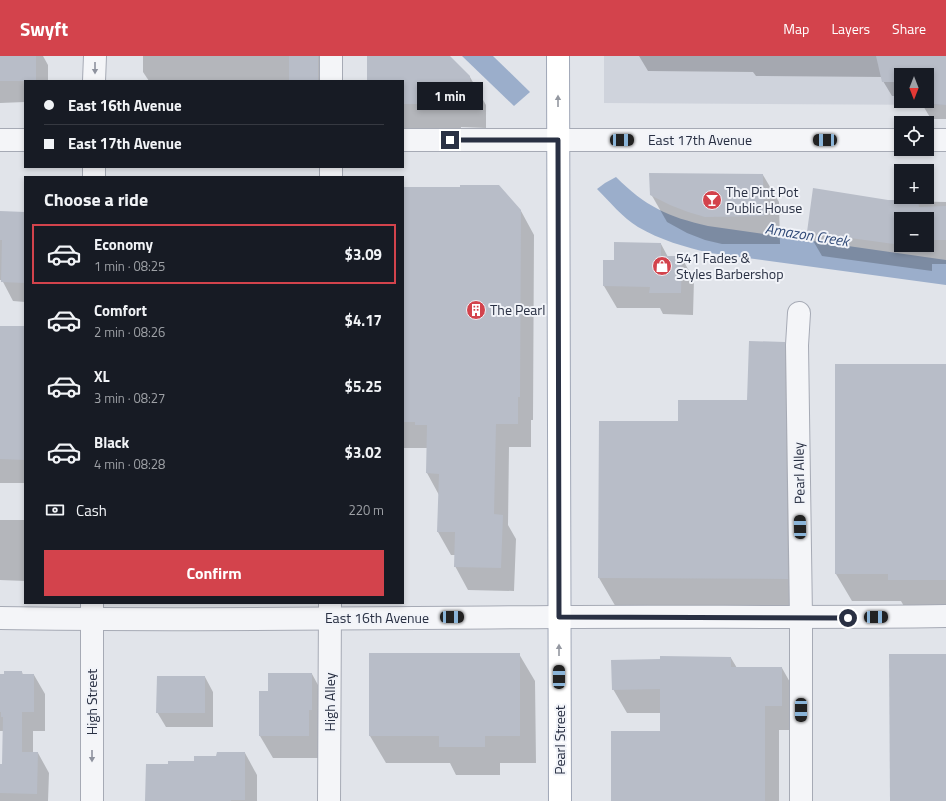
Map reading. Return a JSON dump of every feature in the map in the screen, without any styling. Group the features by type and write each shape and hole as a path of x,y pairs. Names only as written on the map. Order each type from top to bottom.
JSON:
{"main road":[{"name":"Pearl Street","path":"558,56 560,801"}],"street":[{"path":"94,80 95,56"},
{"path":"331,56 331,80"},
{"path":"0,140 24,140"},
{"name":"East 17th Avenue","path":"404,140 894,140"},
{"path":"934,140 946,140"},
{"name":"Pearl Alley","path":"799,313 797,345 801,618 801,801"},
{"name":"East 16th Avenue","path":"0,618 92,611 330,611 559,617 801,618 946,616"},
{"name":"High Street","path":"92,611 92,801"},
{"name":"High Alley","path":"329,801 330,611"}],"shaded area":[{"path":"604,56 946,56 946,105 934,105 934,68 894,68 894,105 604,103"}],"water":[{"path":"462,56 493,56 530,92 514,106"},
{"path":"616,177 637,196 658,209 681,219 708,226 946,260 946,285 710,253 673,243 646,232 632,223 621,214 597,189"}],"building":[{"path":"0,56 36,56 36,80 0,81"},
{"path":"289,56 318,56 318,80 289,80"},
{"path":"367,56 450,56 470,76 470,100 445,100 445,104 404,104 404,80 367,80"},
{"path":"876,56 946,56 946,105 934,105 934,68 894,68 894,82 882,82"},
{"name":"The Pint Pot Public House","path":"649,173 763,174 764,216 705,217 688,212 650,195"},
{"name":"The Pearl","path":"460,185 499,185 521,210 520,397 518,397 518,424 496,424 494,514 503,515 501,568 454,567 455,532 437,532 439,474 426,473 427,425 415,425 415,422 404,422 404,187 460,187"},
{"path":"813,188 894,200 894,204 919,204 919,207 946,206 946,240 934,240 934,212 894,212 894,244 807,232"},
{"path":"0,211 24,212 24,283 1,282 2,240 0,240"},
{"path":"614,242 661,243 661,256 682,256 681,293 649,293 650,287 603,286 603,260 614,260"},
{"path":"0,326 24,326 24,460 0,459"},
{"path":"749,341 785,342 788,579 598,578 599,421 678,421 678,400 747,400"},
{"path":"835,364 946,364 946,580 888,580 888,574 835,574"},
{"path":"369,653 520,653 520,736 485,736 485,747 439,747 439,736 369,736"},
{"path":"889,654 946,654 946,801 890,801"},
{"path":"660,656 731,657 731,667 782,667 782,706 765,706 765,801 611,801 611,731 660,731 660,689 612,690 611,660 660,659"},
{"path":"4,671 22,671 22,674 34,674 34,712 22,712 22,752 38,752 37,794 0,793 3,717 1,717 0,712 0,674 4,674"},
{"path":"268,673 312,673 312,710 309,710 309,736 259,736 259,691 268,691"},
{"path":"157,676 205,676 205,713 156,713"},
{"path":"217,752 245,752 245,800 145,801 146,764 168,764 168,761 194,761 194,756 216,756"}],"place":[{"name":"The Pint Pot Public House","path":"712,200"},
{"name":"541 Fades & Styles Barbershop","path":"662,266"},
{"name":"The Pearl","path":"476,310"}],"route":[{"path":"450,140 558,140 559,617 848,618"}],"water label":[{"name":"Amazon Creek","path":"807,235"}]}
